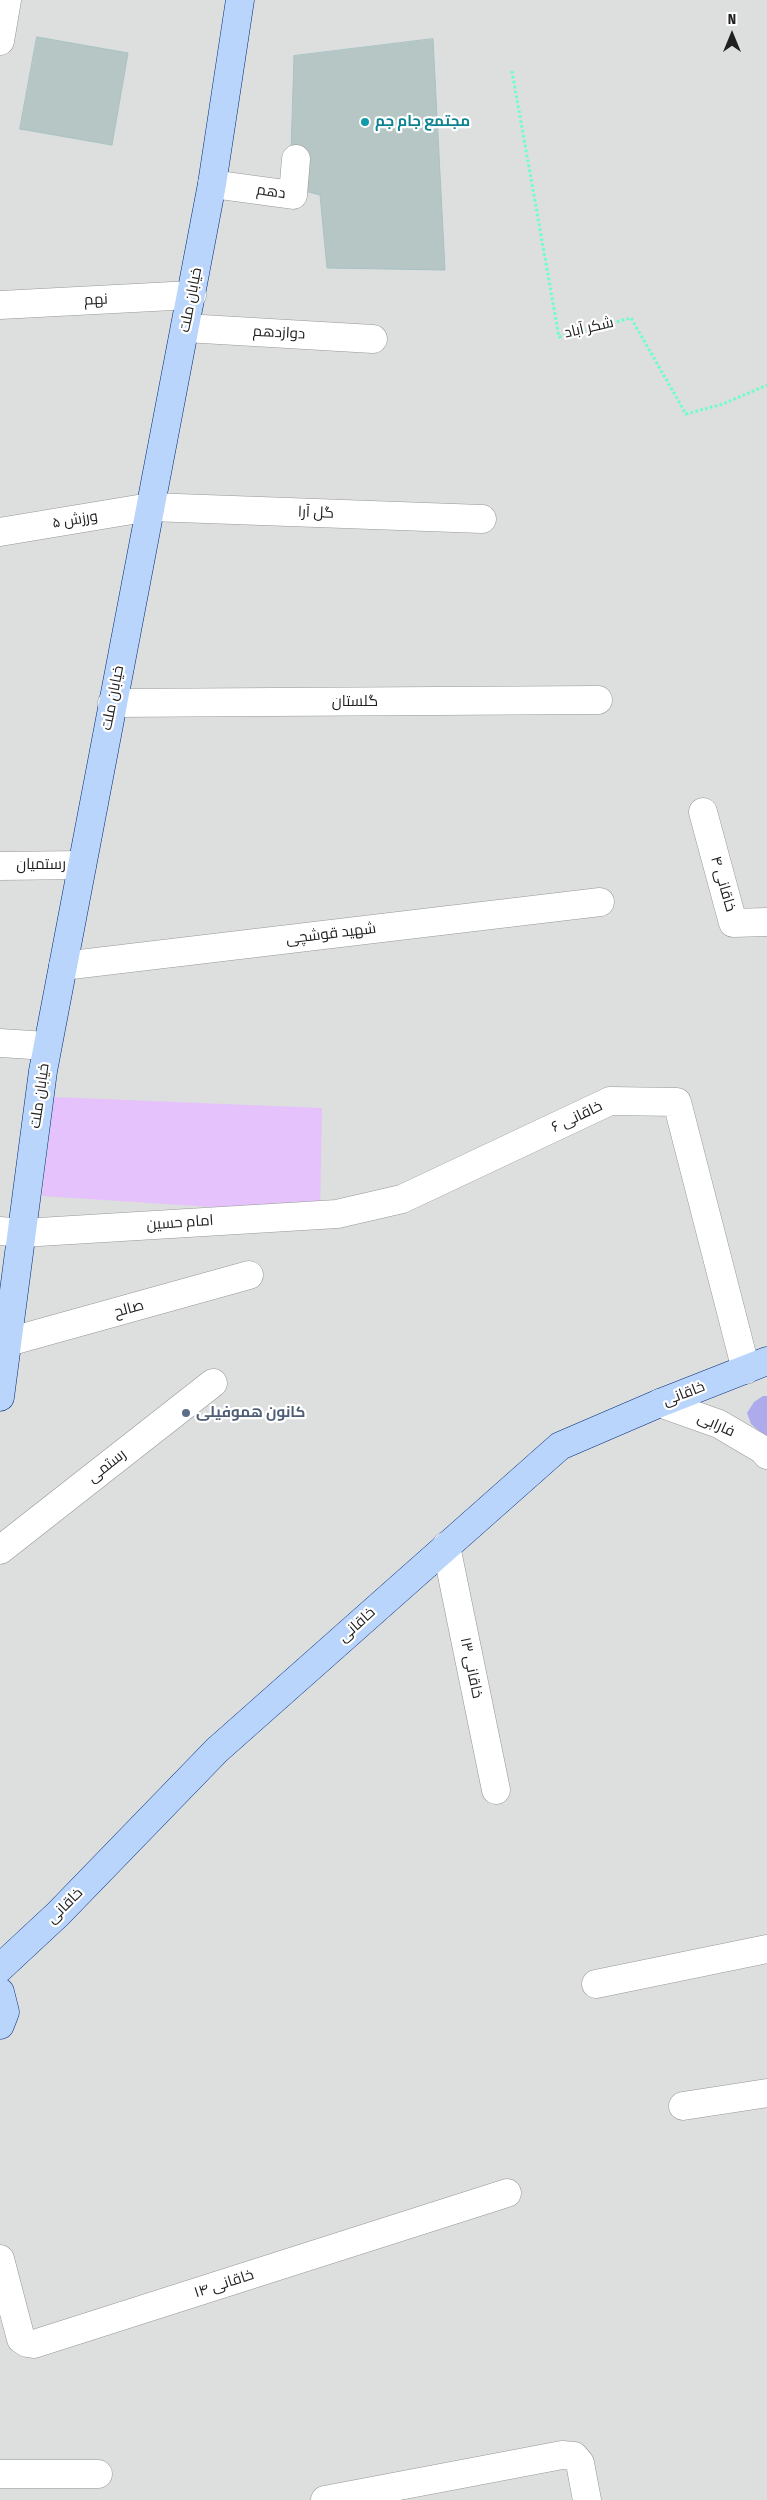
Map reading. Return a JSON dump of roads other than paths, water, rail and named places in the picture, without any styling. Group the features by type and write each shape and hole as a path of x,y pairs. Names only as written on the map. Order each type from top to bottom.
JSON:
{"main road":[{"name":"خیابان ملت","path":"0,1397 8,1342 11,1232 192,295 212,184 240,0"},
{"name":"خاقانی","path":"0,1968 58,1914 217,1750 560,1446 660,1403 757,1365"},
{"path":"0,1992 5,2012 0,2025"}],"street":[{"path":"0,41 7,0"},
{"name":"دهم","path":"212,184 293,195 296,159"},
{"name":"نهم","path":"0,305 192,295"},
{"name":"دوازدهم","path":"185,328 373,339"},
{"name":"گل آرا","path":"150,507 482,519"},
{"name":"ورزش ۵","path":"0,532 150,507"},
{"name":"گلستان","path":"112,703 598,700"},
{"name":"خاقانی ۴","path":"703,812 733,922 767,922"},
{"name":"رستمیان","path":"0,866 82,865"},
{"name":"شهید قوشچی","path":"63,966 600,902"},
{"path":"0,1043 47,1046"},
{"name":"خاقانی ۶","path":"337,1214 402,1198 610,1101 676,1102 757,1365"},
{"name":"امام حسین","path":"11,1232 337,1214"},
{"name":"صالح","path":"8,1342 249,1276"},
{"name":"رستمی","path":"0,1550 213,1383"},
{"name":"فارابی","path":"660,1403 719,1424 764,1450 767,1455"},
{"name":"خاقانی ۱۳","path":"446,1546 496,1790"},
{"path":"596,1984 767,1949"},
{"path":"683,2106 767,2093"},
{"name":"خاقانی ۱۴","path":"0,2260 20,2338 27,2343 34,2344 507,2193"},
{"path":"325,2500 562,2455 574,2456 580,2464 587,2500"},
{"path":"0,2474 98,2474"}],"place":[{"name":"مجتمع جام جم","path":"365,122"},
{"name":"کانون هموفیلی","path":"186,1413"}]}
